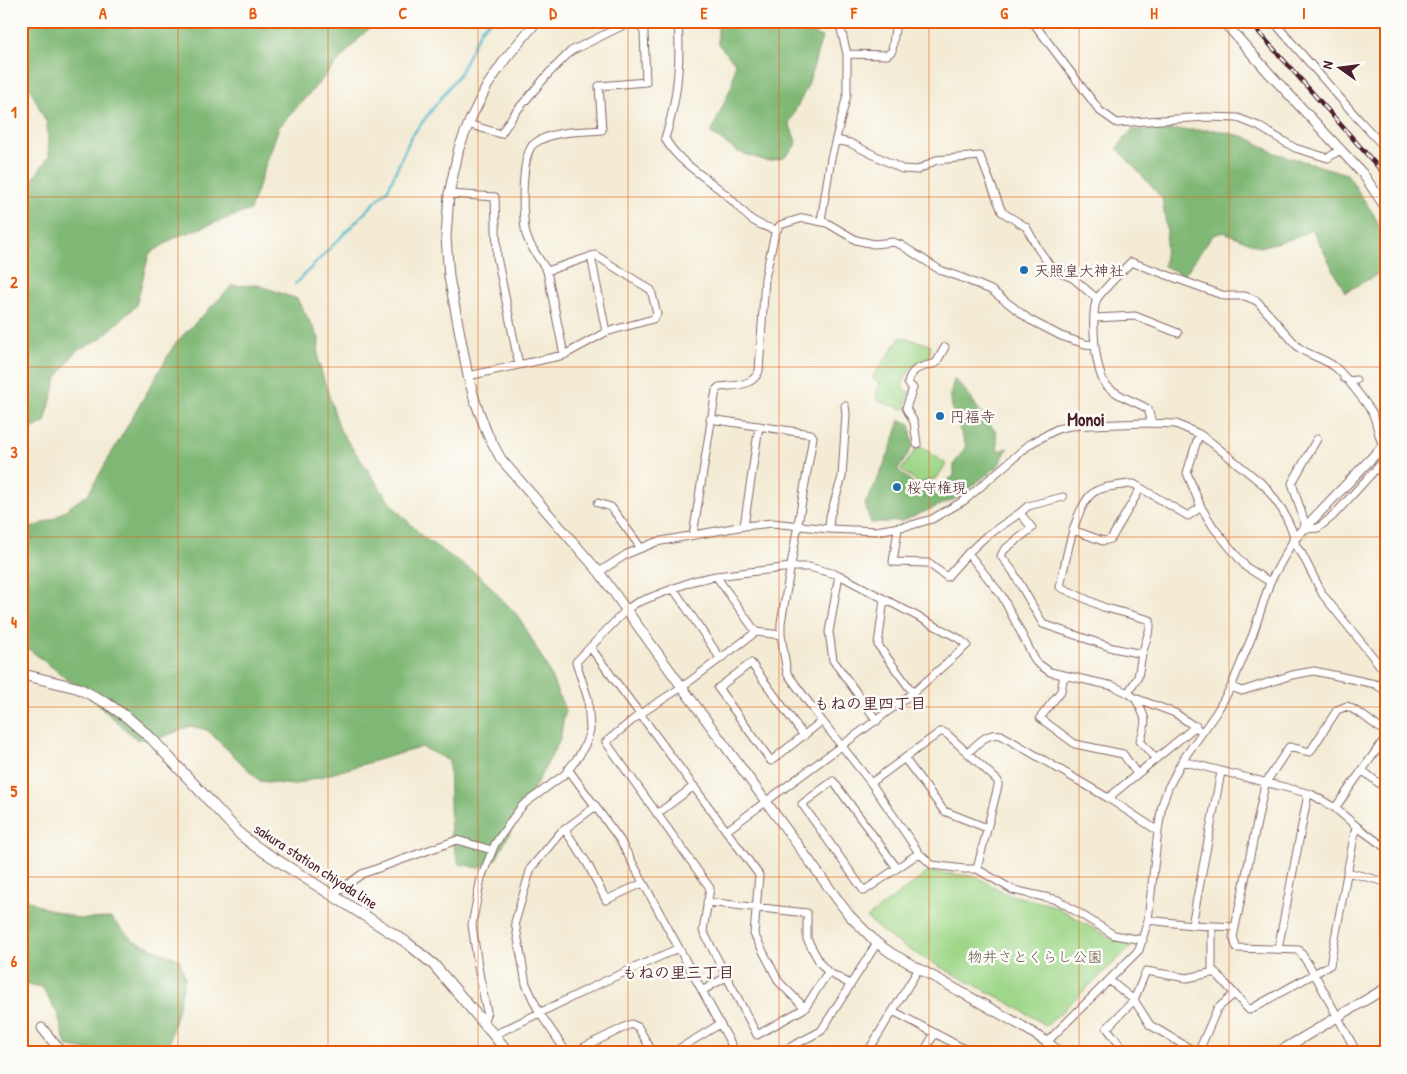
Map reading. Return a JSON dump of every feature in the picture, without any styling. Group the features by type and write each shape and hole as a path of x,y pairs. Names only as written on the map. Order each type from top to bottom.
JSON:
{"main road":[{"name":"sakura station chiyoda line","path":"21,674 78,688 121,713 151,738 241,836 406,942 426,957 494,1035 506,1052"}],"street":[{"path":"536,21 506,58 487,86 468,124 459,148 449,194 446,237 448,277 468,376 487,434 501,459 599,572 849,915 877,943 918,970 1022,1026 1048,1042 1061,1053"},
{"path":"468,124 501,134 514,114 549,73 571,52 632,21"},
{"path":"564,355 546,270 526,235 524,194 528,153 533,144 557,134 602,130 599,86 646,82 644,32 638,21"},
{"path":"678,21 680,61 676,97 665,138 668,144 690,166 724,192 753,220 765,227 777,230"},
{"path":"821,221 831,158 847,95 847,54 839,21"},
{"path":"847,54 887,56 892,51 896,21"},
{"path":"1032,21 1100,111 1117,123 1206,117 1238,118 1258,126 1295,148 1328,158 1341,149"},
{"path":"1224,21 1269,73 1363,174 1386,208"},
{"path":"1273,21 1360,122 1386,149"},
{"path":"836,140 850,143 902,169 918,170 936,160 980,156 1002,212 1026,227 1053,270 1073,278 1097,299"},
{"path":"449,194 494,197 497,257 519,365"},
{"path":"693,535 716,390 719,387 749,383 757,376 759,370 765,278 777,230 780,225 797,218 803,218 821,221 856,240 874,244 893,242 901,245 940,270 991,290 1030,320 1061,336 1085,344 1095,345"},
{"path":"468,376 564,355 606,332 654,319 657,314 651,290 595,254 546,270"},
{"path":"591,256 606,332"},
{"path":"1048,1042 1139,950 1148,920 1158,831 1162,806 1168,788 1182,761 1216,713 1231,687 1253,634 1270,582 1294,539 1384,444 1372,413 1363,399 1336,367 1306,353 1298,347 1256,301 1245,296 1225,296 1131,262 1097,299 1094,318 1095,345 1105,385 1116,393 1148,409 1152,423"},
{"path":"1094,318 1135,316 1178,333"},
{"path":"917,444 914,422 906,408 913,388 908,383 910,374 915,369 936,363 945,347"},
{"path":"1344,378 1352,381 1356,380"},
{"path":"828,529 842,477 845,406"},
{"path":"710,419 811,434 813,437 781,634 786,673 871,783 919,853 932,865 977,869 1013,890 1058,900 1114,935 1143,940"},
{"path":"599,572 612,562 656,542 744,526 772,524 876,531 898,529 932,519 952,508 988,481 1030,444 1057,429 1070,426 1176,424 1199,434 1264,486 1283,511 1292,530 1296,546 1323,596 1386,675 1379,687"},
{"path":"744,526 759,426"},
{"path":"1199,434 1187,473 1201,507 1214,528 1246,567 1270,582"},
{"path":"1305,528 1292,483 1317,439"},
{"path":"1305,528 1318,528 1333,516 1386,458"},
{"path":"1132,695 1150,628 1150,620 1103,607 1060,587 1075,522 1090,494 1098,490 1129,484 1134,484 1188,516 1201,507"},
{"path":"1073,530 1103,541 1111,539 1140,488"},
{"path":"898,529 894,562 928,562 946,576 985,536 1028,506 1063,497"},
{"path":"598,503 611,507 642,548"},
{"path":"1020,513 1032,528 1004,550 1001,556 1012,570 1043,624 1112,648 1142,654"},
{"path":"968,553 1002,596 1036,662 1050,672 1113,686 1175,713 1203,731"},
{"path":"483,1022 487,1012 472,925 481,878 492,850 523,805 568,769 579,756 590,730 588,699 576,662 626,610 636,603 693,581 716,576 792,567 809,567 839,576 958,638 967,645 913,693 877,721 726,831"},
{"path":"716,576 756,632"},
{"path":"839,576 829,632 833,660 877,721"},
{"path":"673,588 720,658"},
{"path":"884,599 878,645 913,693"},
{"path":"781,634 756,632 682,687 640,714 606,742 710,888 703,932 757,1035 805,1008 828,972"},
{"path":"590,647 759,875 754,934 779,982 805,1008"},
{"path":"804,736 751,663 718,688 772,761 804,736 822,721"},
{"path":"1231,687 1242,691 1292,675 1314,671 1374,684 1386,691"},
{"path":"1064,675 1061,691 1040,718 1075,744 1123,754 1137,774"},
{"path":"1132,695 1144,714 1146,724 1140,741 1156,759"},
{"path":"1357,1053 1314,973 1299,950 1237,948 1233,937 1265,784 1289,747 1310,752 1336,710 1347,706 1386,733"},
{"path":"1108,798 1196,726"},
{"path":"871,783 943,732 998,781 977,869"},
{"path":"968,753 981,740 998,734 1108,798 1158,831"},
{"path":"1335,808 1386,737"},
{"path":"905,759 944,811 987,828"},
{"path":"1182,761 1308,794 1335,808 1386,848"},
{"path":"568,769 620,840 736,1053"},
{"path":"1362,770 1386,789"},
{"path":"1192,925 1221,772"},
{"path":"897,868 833,781 802,804 864,891 919,853"},
{"path":"657,814 694,786"},
{"path":"1278,949 1308,794"},
{"path":"596,806 565,830 531,868 515,922 526,984 539,1012 565,1050 572,1053 634,1024 638,1026 653,1053"},
{"path":"1126,1053 1107,1028 1134,1000 1146,971 1188,978 1215,972 1249,1010 1330,965 1356,826"},
{"path":"565,830 587,863 606,900 644,883"},
{"path":"333,895 362,874 457,840 492,850"},
{"path":"1347,872 1386,882"},
{"path":"707,902 807,913 807,939 820,964 828,972 850,984"},
{"path":"1148,920 1235,928"},
{"path":"1386,925 1386,933"},
{"path":"1212,926 1212,973"},
{"path":"779,1053 821,1030 877,943"},
{"path":"494,1035 539,1012 679,948"},
{"path":"867,1053 918,970"},
{"path":"702,991 726,977"},
{"path":"1109,980 1134,1000 1150,1025 1189,1048 1193,1053"},
{"path":"1277,1053 1386,988"},
{"path":"1198,1053 1217,1009 1234,994"},
{"path":"892,1011 972,1053"},
{"path":"672,1053 720,1024"},
{"path":"42,1028 62,1053"},
{"path":"923,1053 935,1033"},
{"path":"1377,1053 1386,1047"}],"green space":[{"path":"21,21 379,21 366,31 279,127 250,210 176,237 149,254 136,306 100,339 76,351 57,378 45,422 31,429 21,425 21,242 26,229 27,188 49,156 47,124 21,70"},
{"path":"718,21 801,21 803,30 822,37 808,85 789,123 797,144 784,158 767,161 738,152 711,133 732,85 735,63 718,44"},
{"path":"1132,130 1215,130 1246,137 1275,153 1347,174 1374,215 1386,243 1386,270 1345,292 1312,229 1295,238 1260,247 1224,232 1213,235 1184,275 1164,266 1167,231 1162,198 1117,148"},
{"path":"258,285 297,299 319,338 318,361 340,430 391,504 423,537 481,577 519,617 547,667 565,710 560,740 496,859 479,868 459,864 451,837 449,761 422,747 293,785 260,781 207,730 191,726 155,740 136,739 85,693 30,650 21,647 21,532 53,519 88,494 176,342 232,286"},
{"path":"901,337 931,345 928,363 913,367 906,376 902,388 909,392 904,409 878,401 876,394 880,384 872,378"},
{"path":"954,379 966,391 985,419 996,431 998,451 1008,448 998,466 955,499 902,521 871,523 865,504 885,463 900,420 910,424 913,446 898,470 919,488 939,486 954,476 954,464 966,446 954,415 950,396"},
{"path":"919,445 946,464 937,478 919,483 901,470"},
{"name":"物井さとくらし公園","path":"928,872 975,876 1007,894 1055,906 1113,940 1134,944 1046,1026 1010,1003 905,947 885,934 867,918"},
{"path":"21,896 44,908 80,919 111,918 133,940 180,960 185,978 167,1052 100,1053 66,1046 58,1015 42,987 21,983"}],"waterway":[{"path":"295,284 388,189 411,137 460,73 481,29 490,21"}],"railway":[{"path":"1249,21 1386,176"}],"place":[{"name":"天照皇大神社","path":"1024,270"},
{"name":"円福寺","path":"940,416"},
{"name":"桜守権現","path":"897,487"}],"district":[{"name":"Monoi","path":"1086,419"},
{"name":"もねの里四丁目","path":"870,703"},
{"name":"もねの里三丁目","path":"678,972"}]}
